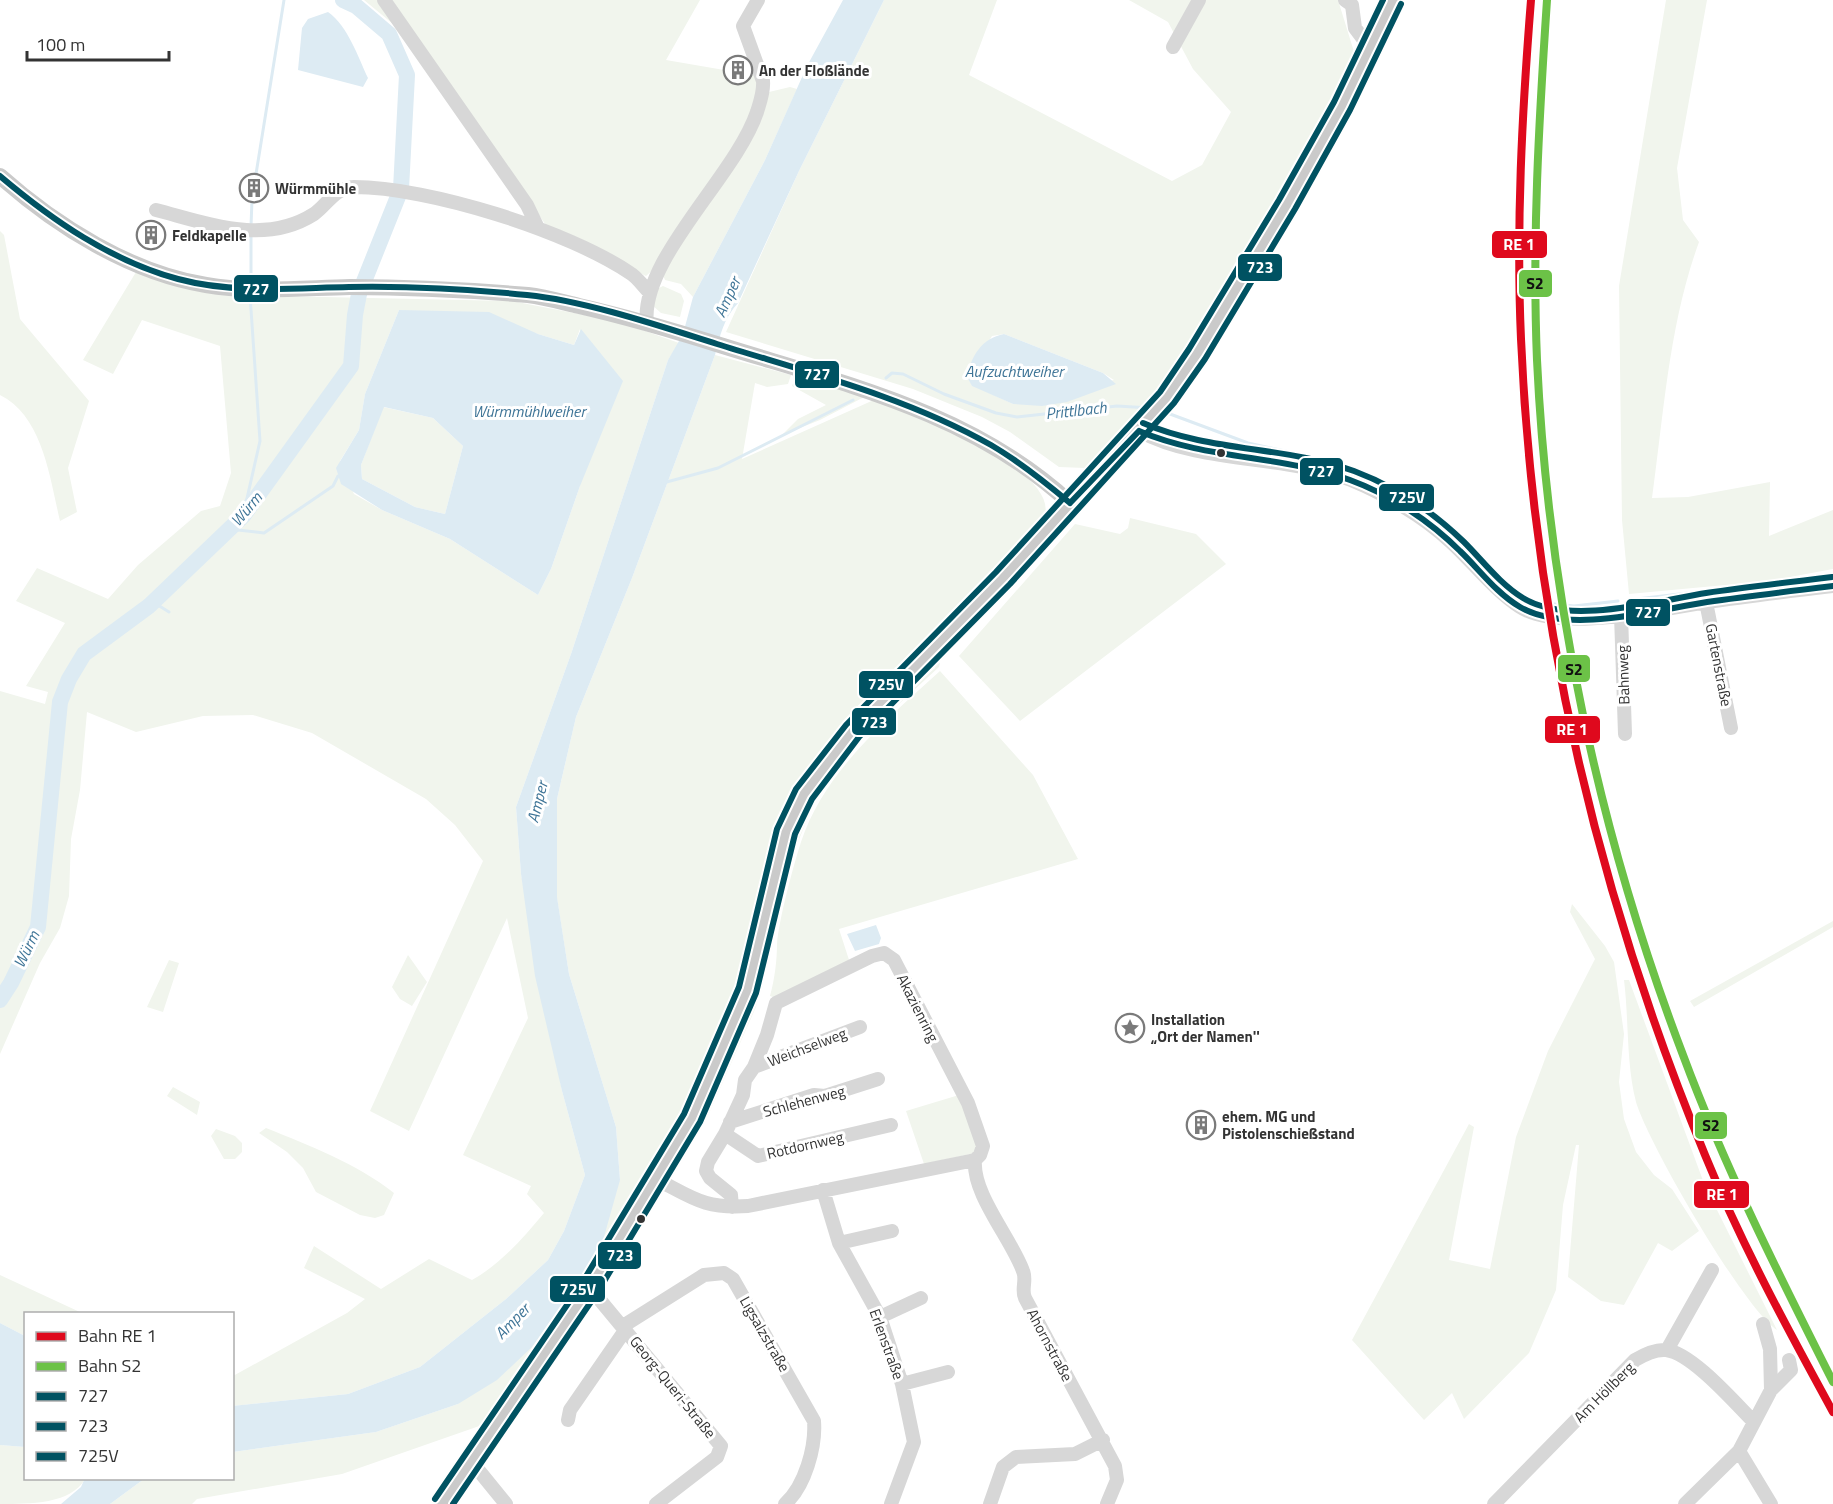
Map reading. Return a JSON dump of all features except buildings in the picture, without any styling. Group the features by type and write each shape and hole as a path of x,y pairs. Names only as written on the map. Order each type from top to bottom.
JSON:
{"main road":[{"path":"442,1504 590,1288 692,1118 734,1029 756,962 786,831 804,794 852,731 971,612 1158,410 1197,354 1287,205 1342,106 1393,0"},
{"path":"0,176 53,217 139,266 206,285 242,288 454,289 533,296 673,330 875,391 934,415 1021,462 1070,503"}],"street":[{"path":"384,0 527,205 537,226"},
{"path":"646,324 645,308 649,292 683,231 732,163 752,126 764,90 764,81 743,26 758,0"},
{"path":"1173,47 1199,0"},
{"path":"1352,2 1355,28 1370,48"},
{"path":"156,210 245,232 277,229 314,214 336,192 352,187 408,194 455,203 537,226 632,274 649,292"},
{"path":"1140,431 1179,447 1292,466 1350,480 1395,502 1443,535 1491,583 1521,608 1536,614 1575,618 1615,616 1833,586"},
{"name":"Gartenstraße","path":"1706,602 1731,728"},
{"name":"Bahnweg","path":"1615,616 1625,734"},
{"name":"Akazienring","path":"732,1207 731,1195 710,1178 706,1171 708,1162 728,1128 743,1095 745,1080 754,1067 767,1035 776,1003 872,956 884,953 894,960 968,1103 982,1146 980,1155 975,1160"},
{"name":"Weichselweg","path":"754,1067 860,1027"},
{"name":"Schlehenweg","path":"728,1128 814,1095 825,1096 878,1079"},
{"name":"Rotdornweg","path":"728,1128 758,1156 891,1125"},
{"path":"656,1179 709,1206 732,1207 975,1160"},
{"name":"Ahornstraße","path":"975,1160 974,1170 984,1195 1024,1273 1022,1291 1025,1298 1115,1466 1117,1480 1110,1500"},
{"name":"Erlenstraße","path":"823,1190 839,1243 880,1317 902,1384 914,1442 891,1504"},
{"path":"839,1243 892,1231"},
{"path":"1712,1270 1667,1350 1701,1369 1754,1422"},
{"name":"Ligsalzstraße","path":"568,1420 570,1410 624,1328 704,1275 713,1272 724,1273 733,1279 814,1421 814,1441 808,1462 798,1487 785,1504"},
{"name":"Georg-Queri-Straße","path":"590,1288 721,1446 717,1457 656,1504"},
{"path":"880,1317 921,1298"},
{"path":"1763,1324 1770,1348 1771,1390"},
{"name":"Am Höllberg","path":"1494,1504 1635,1360 1647,1353 1667,1350"},
{"path":"1685,1504 1739,1451 1771,1390 1791,1370 1789,1360"},
{"path":"902,1384 948,1372"},
{"path":"990,1504 1003,1467 1016,1457 1075,1454 1102,1440"},
{"path":"1739,1451 1771,1504"},
{"path":"471,1461 506,1504"}],"shaded area":[{"path":"364,0 700,0 666,60 759,76 759,89 748,125 655,268 646,276 548,228 422,48"},
{"path":"884,0 997,0 969,75 1172,181 1202,165 1231,112 1193,69 1168,22 1129,0 1338,0 1355,55 1240,274 1161,394 1143,417 1132,420 1085,468 1059,467 1010,432 982,417 913,389 726,332 799,171","holes":["1004,334 1103,373 1114,380 1013,404 972,385 967,377 992,336"]},
{"path":"1666,0 1707,0 1677,168 1683,220 1699,242 1674,336 1652,498 1688,497 1770,482 1769,536 1833,510 1833,569 1768,581 1629,594 1622,520 1619,286"},
{"path":"790,87 797,89 765,160 693,297 681,284 665,280 663,275 687,234 737,164 757,128 769,92"},
{"path":"0,231 4,235 20,319 89,401 68,468 77,512 60,521 48,468 35,433 15,405 0,395"},
{"path":"136,272 235,295 512,301 620,322 679,343 668,360 571,654 516,807 521,874 562,1091 585,1175 564,1231 548,1260 506,1299 420,1367 348,1394 234,1406 234,1375 347,1313 365,1299 304,1268 314,1246 381,1289 429,1259 472,1280 502,1258 544,1213 527,1194 531,1186 463,1155 528,1018 507,918 409,1131 370,1111 483,861 455,825 426,799 312,733 253,715 203,716 136,732 87,712 80,790 71,839 69,896 60,928 40,963 0,1054 0,691 45,704 48,692 26,686 65,623 16,601 37,568 108,599 138,565 201,511 220,506 231,473 220,346 142,320 113,374 83,360","holes":["399,310 538,334 574,345 580,329 580,486 551,569 538,595 450,539 382,510 354,494 340,461 359,430 365,394"]},
{"path":"663,286 681,294 684,301 680,317 661,313 652,305 657,289"},
{"path":"715,355 791,375 788,384 767,387 755,383 742,459 876,399 948,429 1006,461 1029,479 1043,497 1045,515 964,607 899,671 814,768 782,825 741,995 687,1112 653,1164 612,1238 485,1424 342,1474 197,1499 192,1504 110,1504 143,1480 234,1480 234,1452 376,1432 458,1404 620,1180 616,1127 569,974 557,898 557,799 576,717 632,578"},
{"path":"796,376 868,395 820,420 782,435 798,419 826,405 792,386"},
{"path":"383,407 433,418 463,446 445,514 415,507 362,479 361,465"},
{"path":"1130,518 1196,534 1226,564 1020,721 959,656 1075,524 1120,534 1128,528"},
{"path":"940,663 939,667 874,727 838,768 812,808 795,849 756,1007 707,1118 672,1178 672,1166 696,1123 779,882 799,816 837,758 904,687 923,674 926,676 935,668 933,665"},
{"path":"940,671 1033,775 1078,859 839,929 850,963 776,998 770,996 783,907 801,842 811,817 825,792 859,748"},
{"path":"1572,904 1605,946 1614,962 1624,1034 1619,1082 1624,1119 1636,1152 1654,1175 1672,1189 1699,1231 1672,1251 1658,1243 1624,1305 1601,1301 1568,1277 1579,1145 1576,1145 1563,1205 1556,1290 1529,1353 1464,1419 1452,1393 1424,1420 1352,1340 1469,1124 1474,1127 1449,1260 1490,1269 1516,1137 1548,1051 1595,959 1570,912"},
{"path":"1833,921 1833,927 1694,1007 1690,1001"},
{"path":"408,955 427,982 412,1006 400,999 392,987"},
{"path":"169,960 179,963 163,1012 147,1007"},
{"path":"1624,980 1629,980 1705,1186 1777,1330 1762,1316 1721,1259 1677,1187 1644,1123 1633,1087"},
{"path":"173,1087 200,1102 197,1115 167,1096"},
{"path":"959,1095 978,1146 975,1153 924,1164 906,1111"},
{"path":"266,1128 348,1164 394,1193 384,1215 375,1218 360,1215 316,1192 303,1168 287,1152 259,1133"},
{"path":"216,1129 235,1136 242,1143 242,1152 235,1159 224,1159 211,1136"},
{"path":"0,1275 80,1312 24,1312 24,1335 0,1323"},
{"path":"0,1445 24,1447 24,1480 84,1480 79,1487 60,1498 36,1503 0,1504"}],"water":[{"name":"Amper","path":"843,0 884,0 799,171 738,303 723,327 715,355 632,578 576,717 557,799 557,897 569,974 616,1127 620,1180 600,1251 532,1347 497,1380 458,1404 376,1432 234,1452 234,1406 348,1394 420,1367 506,1299 548,1260 564,1231 585,1175 562,1091 535,976 521,874 516,807 571,654 668,360 683,334 693,297 765,160 807,66"},
{"path":"328,12 347,33 356,52 368,78 363,87 298,70 302,28 308,19"},
{"name":"Würmmühlweiher","path":"399,310 489,312 538,334 574,345 581,329 623,381 580,486 551,569 538,595 450,539 382,510 341,484 336,468 359,430 365,394","holes":["384,407 433,418 463,446 445,514 415,507 362,479 361,465"]},
{"name":"Aufzuchtweiher","path":"1004,334 1103,373 1116,384 1067,402 1042,406 1013,404 972,386 967,377 975,355 990,339"},
{"path":"876,925 881,938 879,944 855,951 847,934"},
{"path":"0,1323 24,1335 24,1447 0,1445"},
{"path":"84,1480 143,1480 110,1504 61,1504 81,1487"}],"waterway":[{"path":"256,174 284,0"},
{"name":"Würm","path":"0,1000 11,983 38,927 60,702 69,679 84,654 149,606 243,516 351,366 359,294 401,189 407,75 389,34 356,6 343,0"},
{"path":"251,226 252,200"},
{"path":"251,235 251,283"},
{"path":"243,516 260,441 250,295"},
{"name":"Prittlbach","path":"886,378 892,373 903,374 944,394 996,413 1017,417 1117,406 1150,408"},
{"name":"Prittlbach","path":"663,483 718,468 853,400"},
{"name":"Prittlbach","path":"1162,411 1248,443 1322,459 1359,472 1396,489 1459,535 1508,584 1535,602 1574,606 1618,601"},
{"path":"229,529 264,533 333,486 338,476"},
{"name":"Prittlbach","path":"1628,600 1833,576"},
{"path":"153,602 169,612"}],"transit line":[{"name":"725V","path":"435,1499 582,1283 684,1114 739,987 777,829 796,789 846,725 996,572 1160,392 1189,349 1279,200 1334,102 1383,0"},
{"path":"1531,0 1521,170 1519,254 1521,339 1528,444 1540,548 1556,652 1577,755 1603,857 1633,957 1667,1057 1705,1155 1749,1253 1833,1412"},
{"name":"723","path":"453,1504 597,1293 700,1122 756,993 795,834 812,799 859,737 1010,584 1174,403 1205,359 1295,209 1350,110 1401,4"},
{"name":"727","path":"0,176 40,208 106,250 153,271 199,284 285,289 438,288 505,293 550,298 598,308 647,322 857,387 925,413 991,445 1070,503"},
{"name":"725V","path":"1143,423 1195,439 1328,463 1369,477 1426,510 1464,542 1507,586 1523,598 1542,606 1564,610 1613,609 1706,593 1832,577"},
{"name":"727","path":"1139,431 1218,453 1324,472 1365,486 1423,519 1467,558 1503,595 1520,607 1540,615 1562,619 1612,618 1707,602 1833,586"},
{"name":"727","path":"1070,503 1139,431"}],"rail line":[{"name":"S2","path":"1547,0 1536,225 1537,360 1543,448 1553,537 1566,625 1583,713 1626,887 1683,1055 1735,1180 1833,1382"}],"place":[{"name":"An der Floßlände","path":"738,70"},
{"name":"Würmmühle","path":"254,188"},
{"name":"Feldkapelle","path":"151,235"},
{"name":"Installation „Ort der Namen''","path":"1130,1028"},
{"name":"ehem. MG und Pistolenschießstand","path":"1201,1125"}]}
